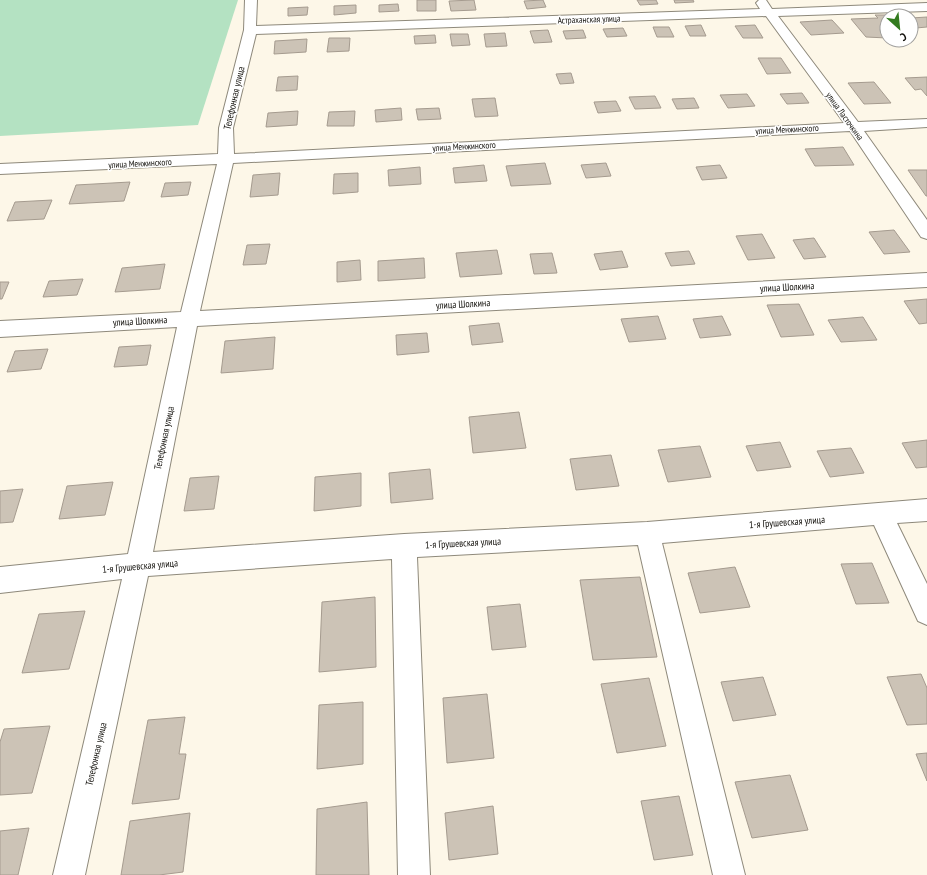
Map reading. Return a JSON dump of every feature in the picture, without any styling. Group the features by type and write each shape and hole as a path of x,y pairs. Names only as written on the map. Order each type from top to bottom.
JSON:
{"street":[{"name":"Телефонная улица","path":"69,875 138,565 189,318 226,159 226,128 250,30 251,0"},
{"name":"улица Ласточкина","path":"760,0 853,126 927,233"},
{"name":"Астраханская улица","path":"250,30 927,7"},
{"name":"улица Менжинского","path":"0,169 226,159 927,123"},
{"name":"улица Шолкина","path":"0,329 927,280"},
{"name":"1-я Грушевская улица","path":"0,580 138,565 404,546 647,533 927,510"},
{"path":"881,514 927,612"},
{"path":"647,533 729,875"},
{"path":"404,546 414,875"}],"green space":[{"path":"0,0 238,0 198,125 0,136"}],"building":[{"path":"417,0 436,0 436,11 417,11"},
{"path":"474,0 476,10 451,11 449,1"},
{"path":"543,0 546,7 527,9 524,1"},
{"path":"637,0 656,0 658,4 640,5"},
{"path":"674,0 693,0 694,2 675,3"},
{"path":"398,4 399,11 379,12 379,5"},
{"path":"356,5 356,13 334,15 334,6"},
{"path":"308,7 307,15 288,16 288,8"},
{"path":"875,15 879,15 879,38 866,37 851,19 878,18"},
{"path":"927,17 927,27 919,28 919,18"},
{"path":"832,20 844,33 811,35 800,22"},
{"path":"701,25 706,36 690,36 685,26"},
{"path":"755,25 763,38 743,38 735,26"},
{"path":"653,27 669,27 674,37 657,37"},
{"path":"623,28 627,36 607,37 603,29"},
{"path":"548,30 552,42 534,43 530,31"},
{"path":"583,30 586,38 566,39 563,31"},
{"path":"505,33 507,46 486,47 484,34"},
{"path":"450,34 468,34 470,45 452,46"},
{"path":"435,35 436,43 415,44 414,36"},
{"path":"329,38 350,38 349,51 327,52"},
{"path":"307,39 306,52 274,54 275,41"},
{"path":"758,58 781,58 791,73 767,74"},
{"path":"571,73 574,83 560,84 556,74"},
{"path":"298,76 297,90 276,91 278,77"},
{"path":"927,77 927,96 921,89 915,90 905,78"},
{"path":"874,82 891,103 864,104 848,83"},
{"path":"802,93 809,103 787,104 780,94"},
{"path":"747,94 755,106 728,108 720,95"},
{"path":"655,96 661,108 635,109 629,97"},
{"path":"495,98 498,116 475,117 472,99"},
{"path":"694,98 699,108 677,109 672,99"},
{"path":"616,101 621,111 598,113 594,102"},
{"path":"401,108 402,120 376,122 375,110"},
{"path":"439,108 441,119 418,120 416,109"},
{"path":"298,111 297,125 266,127 268,113"},
{"path":"355,111 354,126 327,126 329,112"},
{"path":"843,147 854,165 815,166 805,149"},
{"path":"545,163 551,184 511,186 506,166"},
{"path":"606,163 611,176 586,178 581,165"},
{"path":"484,165 487,181 455,183 453,168"},
{"path":"720,165 727,178 702,180 696,167"},
{"path":"420,167 421,184 389,186 388,170"},
{"path":"908,170 927,170 927,196 926,196"},
{"path":"280,173 278,195 250,197 253,175"},
{"path":"358,173 358,192 333,194 334,174"},
{"path":"130,182 124,201 69,204 76,185"},
{"path":"191,182 188,195 161,197 165,183"},
{"path":"52,200 44,219 7,221 15,202"},
{"path":"894,230 910,252 884,254 869,232"},
{"path":"762,234 775,258 748,260 736,236"},
{"path":"814,238 826,257 804,259 793,240"},
{"path":"270,244 266,264 243,265 247,245"},
{"path":"497,250 502,274 460,277 456,253"},
{"path":"622,251 628,267 600,270 594,254"},
{"path":"689,251 695,264 671,266 665,253"},
{"path":"552,253 557,273 534,274 530,254"},
{"path":"424,258 425,278 378,281 378,261"},
{"path":"360,260 361,280 337,282 337,262"},
{"path":"165,264 160,289 115,292 122,268"},
{"path":"83,279 77,295 43,297 49,281"},
{"path":"0,282 9,282 2,299 0,299"},
{"path":"927,299 927,323 919,324 904,301"},
{"path":"799,304 814,335 781,337 767,305"},
{"path":"658,316 666,339 629,342 621,319"},
{"path":"722,316 731,335 700,338 693,319"},
{"path":"863,317 877,340 841,342 828,320"},
{"path":"499,323 503,342 472,345 469,326"},
{"path":"427,333 429,352 397,355 396,335"},
{"path":"275,337 273,369 221,373 225,341"},
{"path":"151,345 147,365 114,367 119,347"},
{"path":"48,349 41,369 7,372 15,351"},
{"path":"519,412 526,448 473,453 469,417"},
{"path":"927,440 927,467 916,468 902,443"},
{"path":"780,442 791,467 757,471 746,446"},
{"path":"700,446 711,477 668,482 658,450"},
{"path":"851,448 864,473 830,477 817,451"},
{"path":"611,455 619,486 576,490 570,459"},
{"path":"430,469 433,499 391,503 389,473"},
{"path":"361,473 361,506 314,511 315,477"},
{"path":"219,476 214,509 184,511 190,478"},
{"path":"113,482 105,515 59,519 67,486"},
{"path":"23,489 13,522 0,523 0,491"},
{"path":"872,563 889,603 856,604 841,564"},
{"path":"735,567 750,607 700,613 688,573"},
{"path":"640,577 657,657 593,660 580,580"},
{"path":"375,597 376,667 319,672 322,602"},
{"path":"520,604 526,647 492,650 487,607"},
{"path":"85,611 69,669 22,673 39,614"},
{"path":"921,674 927,688 927,724 907,725 887,677"},
{"path":"763,677 776,715 733,721 721,682"},
{"path":"649,678 666,746 617,753 601,684"},
{"path":"487,694 494,758 447,763 443,698"},
{"path":"363,702 363,764 317,769 319,705"},
{"path":"185,717 179,754 186,754 179,799 132,804 148,720"},
{"path":"50,726 32,793 0,795 0,742 4,729"},
{"path":"927,753 927,781 916,754"},
{"path":"790,775 808,830 752,838 735,782"},
{"path":"679,796 693,855 654,860 641,801"},
{"path":"367,802 369,875 316,875 317,809"},
{"path":"493,806 498,854 449,860 445,813"},
{"path":"190,813 183,872 159,875 121,875 130,821"},
{"path":"29,828 18,875 0,875 0,831"}]}
